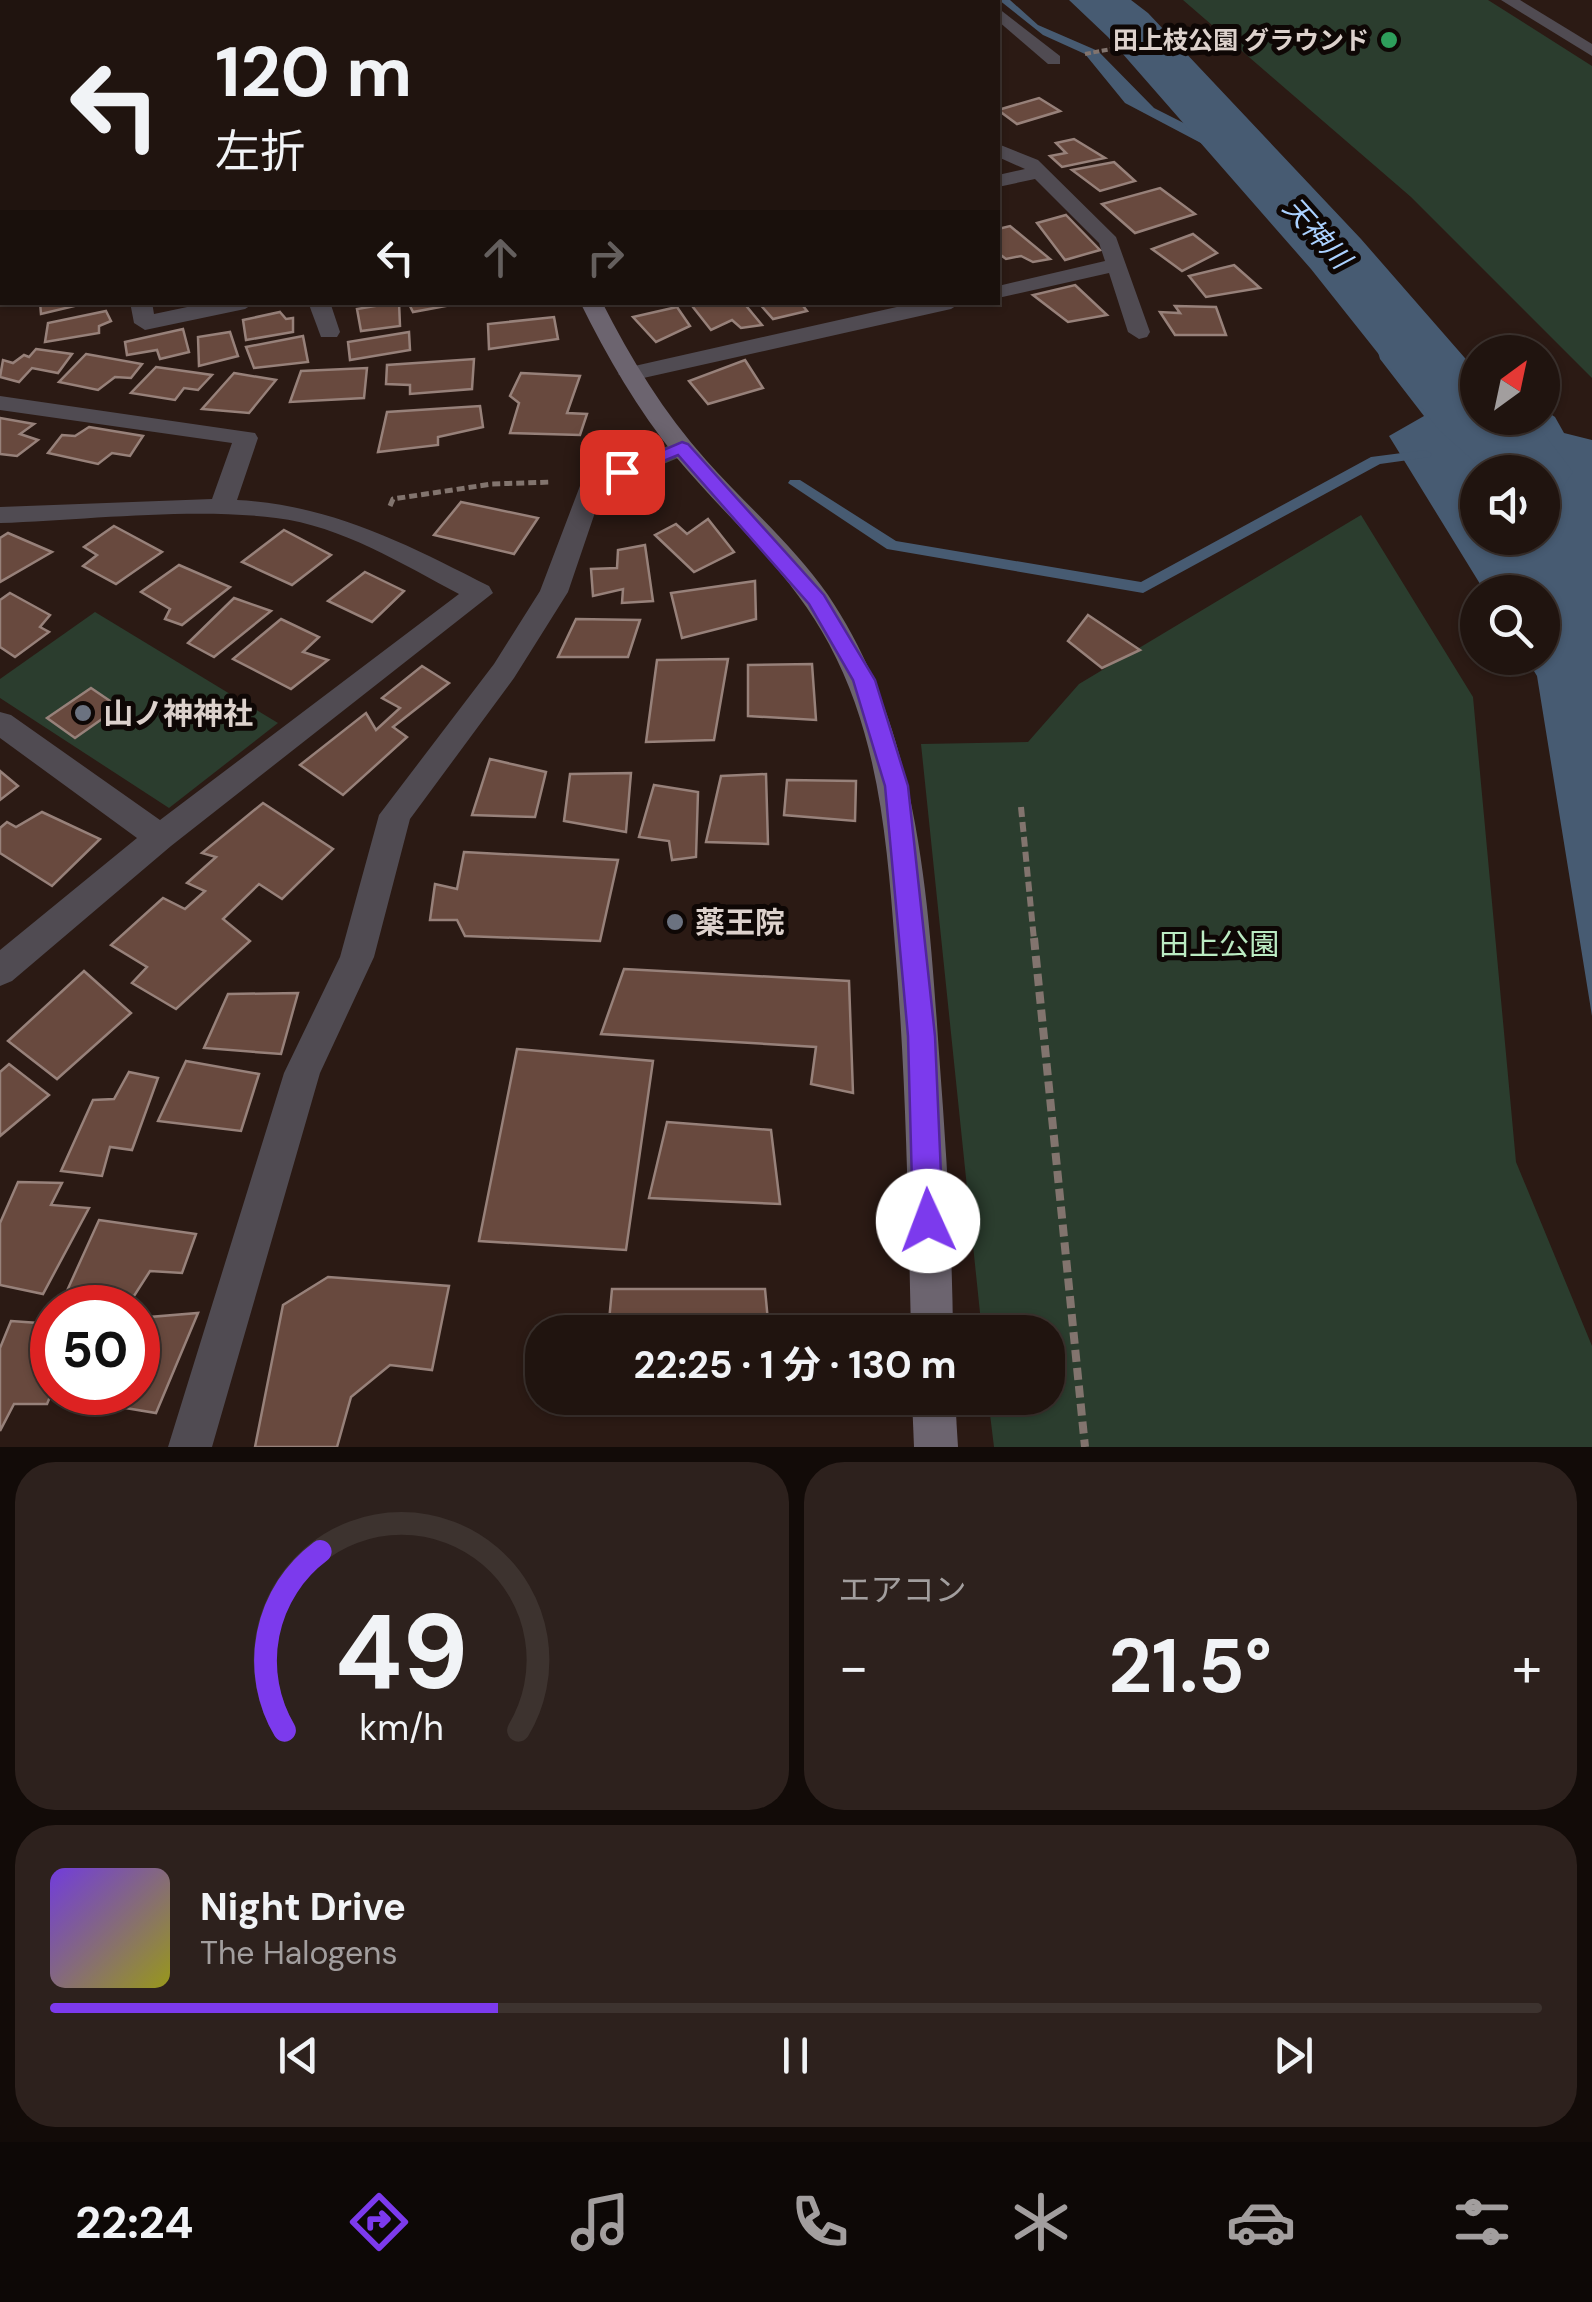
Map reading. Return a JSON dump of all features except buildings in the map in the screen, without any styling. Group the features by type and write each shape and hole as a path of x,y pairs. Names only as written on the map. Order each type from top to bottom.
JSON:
{"main road":[{"path":"592,305 630,374 682,448 817,600 864,680 882,728 896,786 922,1036 931,1315"},
{"path":"935,1415 936,1447"}],"street":[{"path":"1509,0 1592,51"},
{"path":"1000,15 1054,60"},
{"path":"1000,151 1039,172 1109,241 1139,332"},
{"path":"1000,180 1039,172"},
{"path":"1000,292 1117,265"},
{"path":"142,305 145,323 231,305"},
{"path":"320,305 330,332"},
{"path":"840,305 854,324"},
{"path":"630,374 938,305"},
{"path":"0,403 246,438 222,506"},
{"path":"190,1447 302,1073 357,957 394,815 504,671 554,592 592,484 682,448"},
{"path":"0,515 222,506 280,510 372,536 479,593 160,837 0,971"},
{"path":"0,723 160,837"}],"path":[{"path":"1054,60 1184,35"},
{"path":"372,536 393,498 516,481 592,484"},
{"path":"1021,807 1086,1447"}],"green space":[{"path":"1183,0 1488,0 1592,66 1592,378 1560,346 1560,335 1549,335 1411,197"},
{"name":"田上公園","path":"1361,515 1473,697 1516,1162 1592,1346 1592,1447 994,1447 990,1415 1065,1415 1065,1315 980,1315 921,744 1028,742 1079,684"},
{"path":"95,612 278,723 169,808 0,698 0,679"}],"water":[{"path":"1000,0 1010,0 1038,25 1098,51 1154,108 1255,159 1297,192 1360,263 1409,295 1420,342 1460,369 1460,435 1560,435 1560,426 1564,433 1592,440 1592,1016 1536,675 1560,675 1560,575 1475,575 1462,555 1560,555 1560,455 1460,455 1460,551 1389,436 1424,416 1380,359 1366,291 1235,161 1125,103 1085,54 1043,35"}],"waterway":[{"name":"天神川","path":"1096,0 1128,25 1336,254 1468,413 1517,455"},
{"path":"795,483 892,545 1143,588 1376,460 1425,454"}],"place":[{"name":"田上枝公園 グラウンド","path":"1389,40"},
{"name":"山ノ神神社","path":"83,713"},
{"name":"薬王院","path":"675,922"}],"route":[{"path":"622,472 682,448 817,600 864,680 882,728 896,786 922,1036 928,1221"}]}
